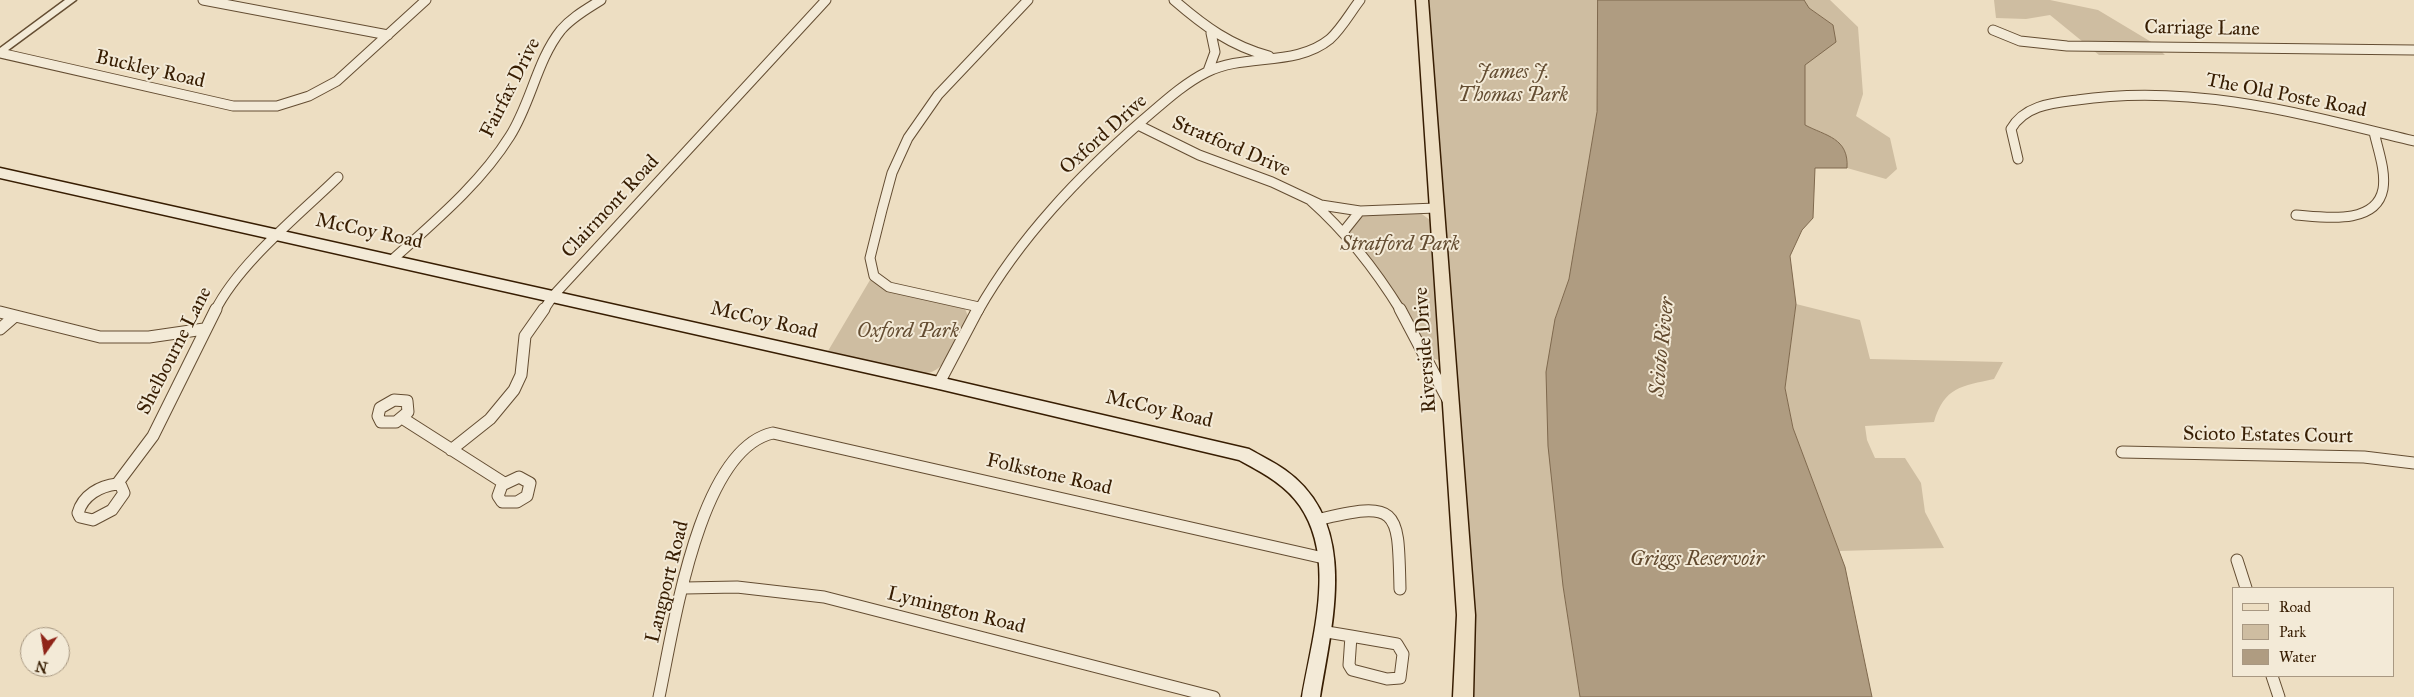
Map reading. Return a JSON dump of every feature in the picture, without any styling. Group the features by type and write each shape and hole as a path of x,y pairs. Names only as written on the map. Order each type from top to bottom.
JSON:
{"main road":[{"name":"Riverside Drive","path":"1422,0 1466,616 1463,697"},
{"name":"McCoy Road","path":"0,173 939,383 1243,454 1270,467 1302,495 1317,520 1324,538 1328,558 1327,586 1311,697"}],"street":[{"path":"0,53 71,0"},
{"path":"203,0 388,35"},
{"name":"Buckley Road","path":"0,53 233,106 262,107 294,101 325,89 337,81 426,0"},
{"name":"Fairfax Drive","path":"392,260 459,198 486,169 510,136 561,30 573,18 601,0"},
{"name":"Clairmont Road","path":"451,450 490,419 514,390 521,375 525,336 553,296 826,0"},
{"path":"979,307 889,287 876,280 872,274 870,258 896,163 915,125 947,85 1028,0"},
{"path":"1174,0 1211,33 1239,47 1275,57"},
{"name":"Oxford Drive","path":"939,383 979,307 1026,239 1086,172 1138,125 1208,71 1240,63 1299,53 1329,40 1360,0"},
{"name":"Carriage Lane","path":"1993,30 2026,43 2067,46 2414,50"},
{"path":"1208,71 1216,53 1216,43 1211,33"},
{"name":"The Old Poste Road","path":"2018,159 2011,129 2017,118 2024,112 2071,100 2110,94 2134,93 2214,98 2299,114 2414,141"},
{"name":"Stratford Drive","path":"1138,125 1199,155 1272,182 1311,201 1335,209 1360,211 1436,208"},
{"path":"2296,215 2351,216 2363,214 2377,204 2383,190 2383,181 2374,132"},
{"name":"Shelbourne Lane","path":"116,484 153,436 204,329 230,284 338,177"},
{"name":"Stratford Drive","path":"1311,201 1344,231 1366,258 1394,300 1451,406"},
{"path":"1344,231 1360,211"},
{"path":"0,312 100,337 149,337 204,329"},
{"path":"0,329 15,316"},
{"path":"402,418 504,484"},
{"name":"Folkstone Road","path":"762,436 777,432 792,434 1328,558"},
{"name":"Langport Road","path":"658,697 685,588 692,546 710,502 740,453 749,443 762,436"},
{"name":"Scioto Estates Court","path":"2122,452 2364,457 2414,463"},
{"path":"1317,520 1366,510 1378,511 1389,516 1397,530 1400,589"},
{"path":"2238,560 2246,587"},
{"name":"Lymington Road","path":"685,588 719,585 769,588 824,597 1214,697"},
{"path":"1321,631 1351,636 1397,644 1402,648 1403,654 1400,678 1387,679 1352,670 1349,665 1348,656 1351,636"},
{"path":"2272,677 2278,697"}],"green space":[{"name":"James J. Thomas Park","path":"1422,0 1598,0 1597,112 1569,280 1555,319 1563,586 1580,697 1463,697"},
{"path":"1804,0 1830,0 1858,27 1863,94 1856,116 1890,138 1897,169 1886,179 1847,168 1847,158 1840,145 1828,136 1805,125 1805,65 1833,25 1809,8"},
{"path":"1994,0 2050,0 2098,10 2153,43 2165,55 2099,55 2050,15 2026,19 1996,18"},
{"name":"Stratford Park","path":"1419,212 1430,220 1439,360 1431,358 1397,297 1349,231 1363,213"},
{"name":"Oxford Park","path":"870,280 889,291 965,309 968,316 950,354 939,368 923,373 828,351"},
{"path":"1796,304 1860,320 1870,359 2003,362 1994,379 1964,386 1949,395 1938,410 1934,422 1865,426 1867,440 1875,458 1905,458 1921,483 1925,512 1944,548 1839,551 1793,428 1785,388"}],"water":[{"name":"Griggs Reservoir","path":"1598,0 1804,0 1809,8 1833,25 1836,42 1805,65 1805,125 1835,139 1840,144 1847,158 1847,168 1815,168 1813,218 1802,230 1790,256 1796,304 1785,388 1793,428 1845,567 1872,697 1580,697 1563,586 1548,446 1546,372 1555,319 1569,279 1597,112"}],"water label":[{"name":"Scioto River","path":"1663,347"}]}
